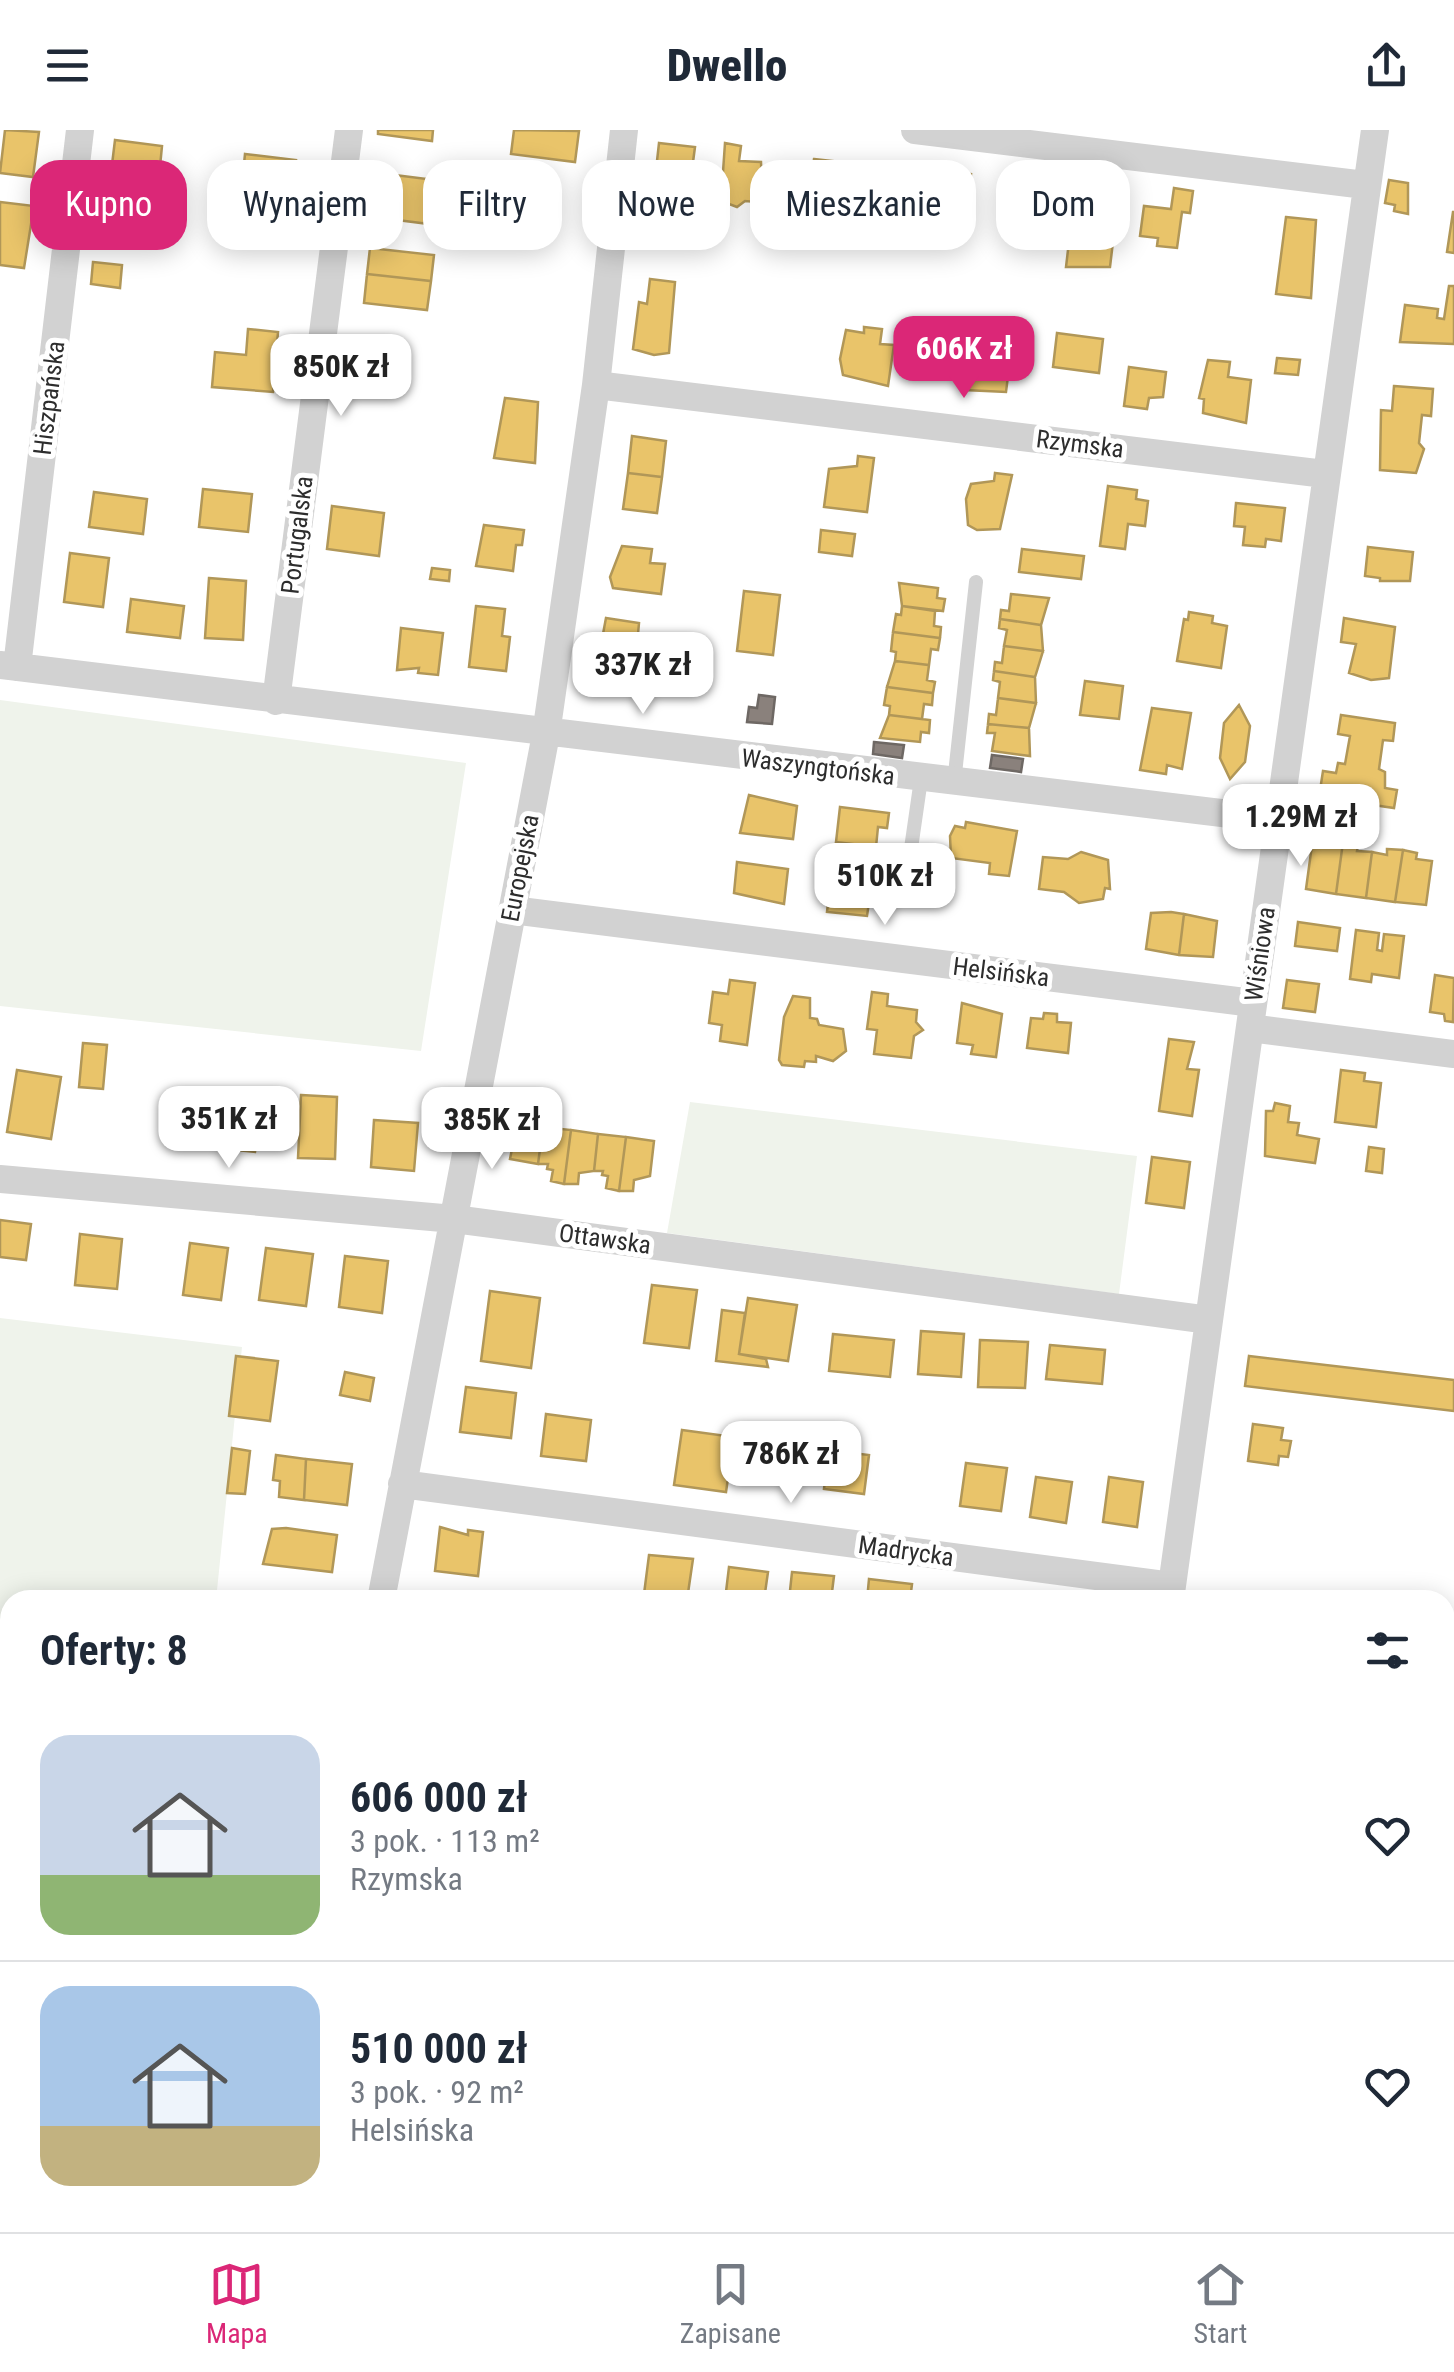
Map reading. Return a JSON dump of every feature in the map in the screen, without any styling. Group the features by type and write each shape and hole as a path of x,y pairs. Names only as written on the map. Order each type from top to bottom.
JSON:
{"street":[{"name":"Hiszpańska","path":"9,666 80,130"},
{"name":"Portugalska","path":"276,701 349,130"},
{"name":"Europejska","path":"383,1590 546,734 596,385 624,130"},
{"path":"915,130 1365,185"},
{"name":"Wiśniowa","path":"1171,1590 1375,130"},
{"name":"Rzymska","path":"596,385 1325,474"},
{"name":"Waszyngtońska","path":"9,666 1279,820"},
{"name":"Helsińska","path":"512,910 1251,1016 1454,1054"},
{"name":"Ottawska","path":"0,1179 454,1220 1208,1320"},
{"name":"Madrycka","path":"402,1484 1150,1590"}],"lane":[{"path":"954,783 976,582"},
{"path":"904,897 921,779"}],"shaded area":[{"path":"0,700 466,763 421,1051 0,1006"},
{"path":"690,1102 1137,1156 1119,1294 667,1233"},
{"path":"0,1318 242,1347 217,1590 0,1590"}],"building: Mieszkania":[{"path":"5,130 39,132 35,160 30,160 30,177 0,173"},
{"path":"378,130 433,130 432,141 378,134"},
{"path":"514,130 579,131 575,162 511,154"},
{"path":"115,140 162,146 161,160 113,160"},
{"path":"659,143 695,147 693,160 657,160"},
{"path":"725,143 741,146 739,161 750,162 750,201 737,207 730,204 730,160 724,160"},
{"path":"245,154 296,160 244,160"},
{"path":"403,176 423,178 423,223 403,221"},
{"path":"1389,180 1408,183 1408,214 1394,211 1395,205 1385,203"},
{"path":"1174,188 1193,191 1190,213 1182,212 1177,248 1157,246 1158,238 1140,236 1144,206 1171,209"},
{"path":"0,202 30,206 24,268 0,265"},
{"path":"1454,212 1454,253 1447,252"},
{"path":"1286,217 1316,220 1311,298 1276,294"},
{"path":"370,250 434,255 431,281 367,274"},
{"path":"1068,250 1112,250 1110,267 1066,267"},
{"path":"93,262 122,265 120,288 91,284"},
{"path":"367,274 431,281 427,310 364,303"},
{"path":"650,279 675,282 669,353 654,355 633,349 639,302 647,304"},
{"path":"1449,286 1454,286 1454,344 1400,342 1405,305 1438,309 1437,318 1444,319"},
{"path":"864,327 882,329 880,344 894,345 888,386 843,375 840,359 846,330 864,333"},
{"path":"248,329 278,332 273,392 212,387 215,352 246,355"},
{"path":"1057,333 1103,339 1099,373 1053,367"},
{"path":"980,336 1012,345 1006,392 965,390 971,340"},
{"path":"1277,358 1300,360 1298,375 1275,373"},
{"path":"1208,360 1230,362 1228,377 1251,380 1246,423 1203,413 1204,399 1199,398"},
{"path":"1129,367 1166,372 1163,397 1149,398 1147,409 1124,406"},
{"path":"1394,386 1433,389 1431,416 1422,415 1419,443 1424,449 1416,473 1380,470 1381,410 1392,411"},
{"path":"505,398 538,402 535,463 494,458"},
{"path":"632,436 666,441 662,477 628,473"},
{"path":"858,456 874,458 867,512 824,507 829,469 857,466"},
{"path":"628,473 662,477 657,513 623,509"},
{"path":"995,473 1012,475 1000,529 977,530 968,525 966,499 971,484 994,481"},
{"path":"1108,486 1137,490 1136,499 1148,501 1145,526 1128,524 1125,549 1100,546"},
{"path":"203,489 252,494 248,532 199,527"},
{"path":"94,492 147,499 143,534 89,527"},
{"path":"1236,503 1285,508 1281,541 1266,539 1265,547 1243,545 1245,527 1234,526"},
{"path":"332,506 384,513 379,556 327,549"},
{"path":"484,525 524,530 522,545 516,545 513,571 476,566"},
{"path":"821,530 855,534 852,556 819,552"},
{"path":"622,546 652,549 650,563 665,564 661,594 613,588 610,577"},
{"path":"1368,547 1413,552 1410,581 1380,581 1365,576"},
{"path":"1022,549 1084,556 1081,579 1019,572"},
{"path":"70,553 109,558 103,607 64,602"},
{"path":"432,568 450,570 449,581 430,579"},
{"path":"209,578 246,581 243,640 205,638"},
{"path":"899,583 938,588 937,598 945,599 943,611 902,606"},
{"path":"744,591 780,595 773,655 737,651"},
{"path":"1011,594 1049,598 1041,625 1000,619 1001,610 1009,611"},
{"path":"131,599 184,606 180,638 127,632"},
{"path":"476,606 505,609 502,636 510,637 506,671 469,667"},
{"path":"902,606 935,611 934,626 941,627 940,638 893,632 896,614 901,615"},
{"path":"1189,612 1213,616 1212,623 1227,626 1221,668 1177,661 1184,619 1188,620"},
{"path":"606,618 639,623 633,689 596,685 594,650 600,650"},
{"path":"1344,618 1395,627 1389,678 1371,680 1349,673 1356,644 1341,642"},
{"path":"1000,619 1041,625 1043,651 1004,646 1007,630 999,628"},
{"path":"401,628 443,633 438,675 418,673 419,668 397,670"},
{"path":"893,632 940,638 938,650 931,649 929,665 895,661 896,652 891,651"},
{"path":"1004,646 1043,651 1035,677 994,671 995,662 1002,663"},
{"path":"895,661 929,665 927,680 935,682 933,693 887,687"},
{"path":"994,671 1035,677 1036,703 998,698 1000,682 993,680"},
{"path":"1085,681 1123,686 1119,719 1080,715"},
{"path":"887,687 933,693 932,705 924,704 922,719 889,715 890,706 884,705"},
{"path":"998,698 1036,703 1029,728 988,724 989,714 996,715"},
{"path":"1239,705 1250,726 1245,762 1230,779 1220,758 1224,723"},
{"path":"1152,708 1191,713 1182,769 1167,765 1166,774 1140,770"},
{"path":"889,715 930,720 929,733 921,732 920,742 880,738"},
{"path":"1341,715 1395,723 1393,741 1383,740 1379,769 1385,772 1385,788 1397,790 1394,808 1319,797 1323,771 1336,773 1338,763 1345,764 1350,736 1338,734"},
{"path":"988,724 1029,728 1030,756 992,751 995,733 987,733"},
{"path":"749,795 797,806 793,839 740,833"},
{"path":"840,807 889,813 887,828 878,827 876,847 836,842"},
{"path":"966,822 1017,831 1009,876 989,874 990,863 951,858 950,836 955,826 965,828"},
{"path":"1328,841 1343,842 1336,894 1306,889 1312,845 1327,847"},
{"path":"836,842 876,847 873,867 882,868 881,882 831,876"},
{"path":"1343,842 1358,845 1357,851 1372,852 1366,898 1336,894"},
{"path":"1387,849 1403,850 1395,902 1366,898 1372,852 1387,855"},
{"path":"1403,850 1417,853 1416,859 1432,861 1426,905 1395,902"},
{"path":"1081,852 1108,860 1110,889 1105,888 1103,899 1079,903 1064,892 1039,889 1043,857 1068,859"},
{"path":"737,862 788,869 784,904 734,893"},
{"path":"831,876 881,882 879,897 870,896 867,916 827,912"},
{"path":"1151,913 1184,914 1179,955 1146,949"},
{"path":"1184,914 1217,921 1213,957 1179,955"},
{"path":"1298,922 1340,928 1337,951 1295,946"},
{"path":"1356,930 1379,933 1377,950 1382,951 1384,934 1404,936 1399,978 1372,974 1371,982 1350,979"},
{"path":"1435,975 1454,978 1453,1022 1445,1021 1444,1014 1430,1012"},
{"path":"730,980 755,983 747,1045 720,1041 722,1025 709,1023 713,992 728,994"},
{"path":"1287,980 1319,984 1315,1012 1283,1008"},
{"path":"872,992 888,994 887,1006 917,1010 916,1022 923,1030 914,1036 911,1058 874,1054 877,1030 867,1029"},
{"path":"793,996 810,998 810,1018 817,1019 819,1025 843,1029 846,1051 833,1061 816,1056 816,1062 805,1061 804,1067 782,1065 779,1060 784,1017"},
{"path":"962,1003 1002,1014 996,1057 971,1054 973,1045 957,1043"},
{"path":"1044,1013 1057,1014 1057,1022 1071,1023 1068,1053 1027,1048 1031,1018 1043,1019"},
{"path":"1169,1039 1194,1042 1187,1069 1199,1070 1192,1116 1159,1111"},
{"path":"83,1043 107,1045 103,1089 79,1087"},
{"path":"17,1070 61,1077 51,1139 7,1132"},
{"path":"1341,1070 1365,1073 1364,1081 1381,1083 1376,1127 1335,1122"},
{"path":"301,1095 337,1097 335,1159 298,1158"},
{"path":"521,1103 535,1104 532,1126 543,1127 538,1164 510,1159"},
{"path":"1275,1103 1290,1106 1288,1122 1299,1123 1297,1135 1319,1139 1315,1163 1265,1156 1266,1111 1273,1111"},
{"path":"210,1107 260,1112 255,1152 205,1147"},
{"path":"374,1120 418,1123 414,1171 371,1167"},
{"path":"543,1127 571,1130 564,1184 551,1181 553,1170 547,1169 548,1164 538,1164"},
{"path":"571,1130 598,1134 594,1171 579,1173 578,1184 564,1184"},
{"path":"598,1134 626,1137 619,1191 606,1188 608,1176 602,1175 603,1171 594,1171"},
{"path":"626,1137 654,1141 650,1176 634,1180 633,1191 619,1191"},
{"path":"1369,1147 1384,1149 1382,1173 1366,1171"},
{"path":"1152,1157 1190,1162 1184,1208 1146,1203"},
{"path":"0,1220 31,1224 26,1260 0,1257"},
{"path":"80,1234 122,1239 117,1289 75,1285"},
{"path":"190,1243 228,1248 221,1300 183,1295"},
{"path":"266,1248 313,1254 306,1306 259,1300"},
{"path":"345,1256 388,1261 382,1313 339,1307"},
{"path":"652,1285 697,1290 689,1348 644,1343"},
{"path":"490,1291 540,1298 531,1368 481,1361"},
{"path":"748,1298 797,1305 788,1361 739,1354"},
{"path":"722,1310 745,1313 739,1354 766,1359 768,1367 716,1361"},
{"path":"921,1331 964,1334 961,1377 918,1374"},
{"path":"833,1334 894,1340 890,1377 829,1371"},
{"path":"980,1340 1028,1342 1025,1388 978,1387"},
{"path":"1050,1345 1105,1350 1102,1384 1046,1379"},
{"path":"236,1356 278,1361 270,1421 229,1416"},
{"path":"1249,1356 1454,1380 1454,1411 1245,1386"},
{"path":"345,1372 374,1378 370,1401 340,1395"},
{"path":"466,1387 516,1393 511,1438 460,1432"},
{"path":"546,1414 591,1420 586,1461 541,1456"},
{"path":"1253,1424 1283,1428 1281,1440 1291,1441 1288,1457 1279,1456 1278,1465 1248,1461"},
{"path":"682,1430 734,1437 726,1492 674,1485"},
{"path":"232,1448 250,1451 245,1494 227,1493"},
{"path":"828,1450 869,1455 864,1494 824,1489"},
{"path":"276,1455 306,1459 304,1500 279,1497 280,1481 273,1480"},
{"path":"306,1459 352,1464 347,1505 304,1500"},
{"path":"966,1463 1007,1468 1001,1511 960,1506"},
{"path":"1036,1477 1072,1482 1066,1523 1030,1517"},
{"path":"1109,1477 1143,1482 1137,1527 1103,1522"},
{"path":"440,1527 468,1535 468,1530 483,1532 478,1576 435,1571"},
{"path":"272,1529 337,1535 332,1572 263,1564"},
{"path":"649,1555 693,1559 688,1590 645,1590"},
{"path":"729,1567 768,1572 765,1590 726,1590"},
{"path":"792,1572 834,1576 832,1590 790,1590"},
{"path":"869,1579 912,1584 911,1590 868,1590"}],"building: Przemysł":[{"path":"759,695 775,697 772,724 747,722 749,707 757,708"},
{"path":"874,742 904,745 902,758 873,754"},
{"path":"992,755 1023,759 1021,772 990,768"}]}
